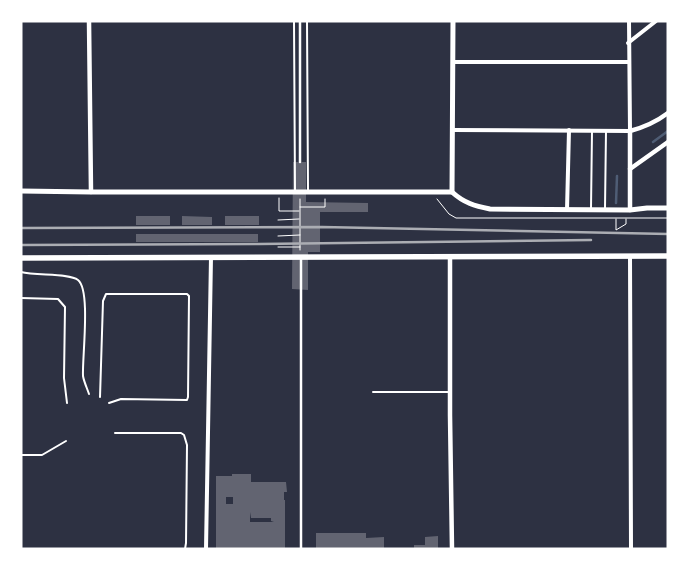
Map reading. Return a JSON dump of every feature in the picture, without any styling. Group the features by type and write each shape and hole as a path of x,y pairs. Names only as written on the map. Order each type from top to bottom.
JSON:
{"main road":[{"path":"452,192 453,21"},
{"path":"21,191 297,196 452,192 463,202 476,207 490,209 630,210 668,208"},
{"path":"21,258 300,255 450,257 668,256"}],"street":[{"path":"89,21 91,192"},
{"path":"300,21 300,162"},
{"path":"629,21 630,210"},
{"path":"628,43 656,21"},
{"path":"453,62 628,62"},
{"path":"453,130 630,131 655,122 668,113"},
{"path":"567,210 569,130"},
{"path":"630,170 668,142"},
{"path":"300,255 301,549"},
{"path":"630,256 631,549"},
{"path":"206,549 211,257"},
{"path":"450,257 452,549"}],"lane":[{"path":"294,21 297,196"},
{"path":"307,195 308,21"},
{"path":"591,210 592,130"},
{"path":"605,210 606,131"},
{"path":"21,272 35,275 68,277 78,280 82,285 85,299 83,374 89,394"},
{"path":"100,397 103,301 106,294 188,294 189,372 187,400 121,399 109,403"},
{"path":"21,298 58,299 65,307 65,391 67,403"},
{"path":"373,392 450,392"},
{"path":"115,433 180,433 184,435 187,445 185,549"},
{"path":"21,455 42,455 66,441"}],"path":[{"path":"272,197 280,195 279,212 300,211"},
{"path":"300,255 300,207 297,196 307,195"},
{"path":"434,198 440,201 447,212 456,218 668,218"},
{"path":"300,207 325,207 325,202"},
{"path":"616,218 616,230 626,224 626,218"},
{"path":"278,220 300,220"},
{"path":"278,236 300,235"},
{"path":"278,247 300,247"}],"building":[{"path":"293,162 306,162 306,202 368,203 368,212 320,212 320,252 308,252 308,290 292,289"},
{"path":"136,216 170,216 170,225 136,225"},
{"path":"182,216 212,217 212,225 182,225"},
{"path":"225,216 259,216 259,225 225,225"},
{"path":"136,234 258,234 258,242 136,242"},
{"path":"232,474 251,474 251,482 286,482 287,492 284,492 285,549 216,549 216,476 232,476","holes":["226,497 233,497 233,504 226,504","250,512 251,518 271,518 271,521 274,522 250,522"]},
{"path":"316,533 366,533 366,538 384,537 384,549 316,549"},
{"path":"438,536 438,549 414,549 414,545 425,545 425,537"}],"waterway":[{"path":"653,142 668,131"},
{"path":"616,203 617,176"}],"railway":[{"path":"21,228 322,227 668,234"},
{"path":"21,245 591,240"}]}
